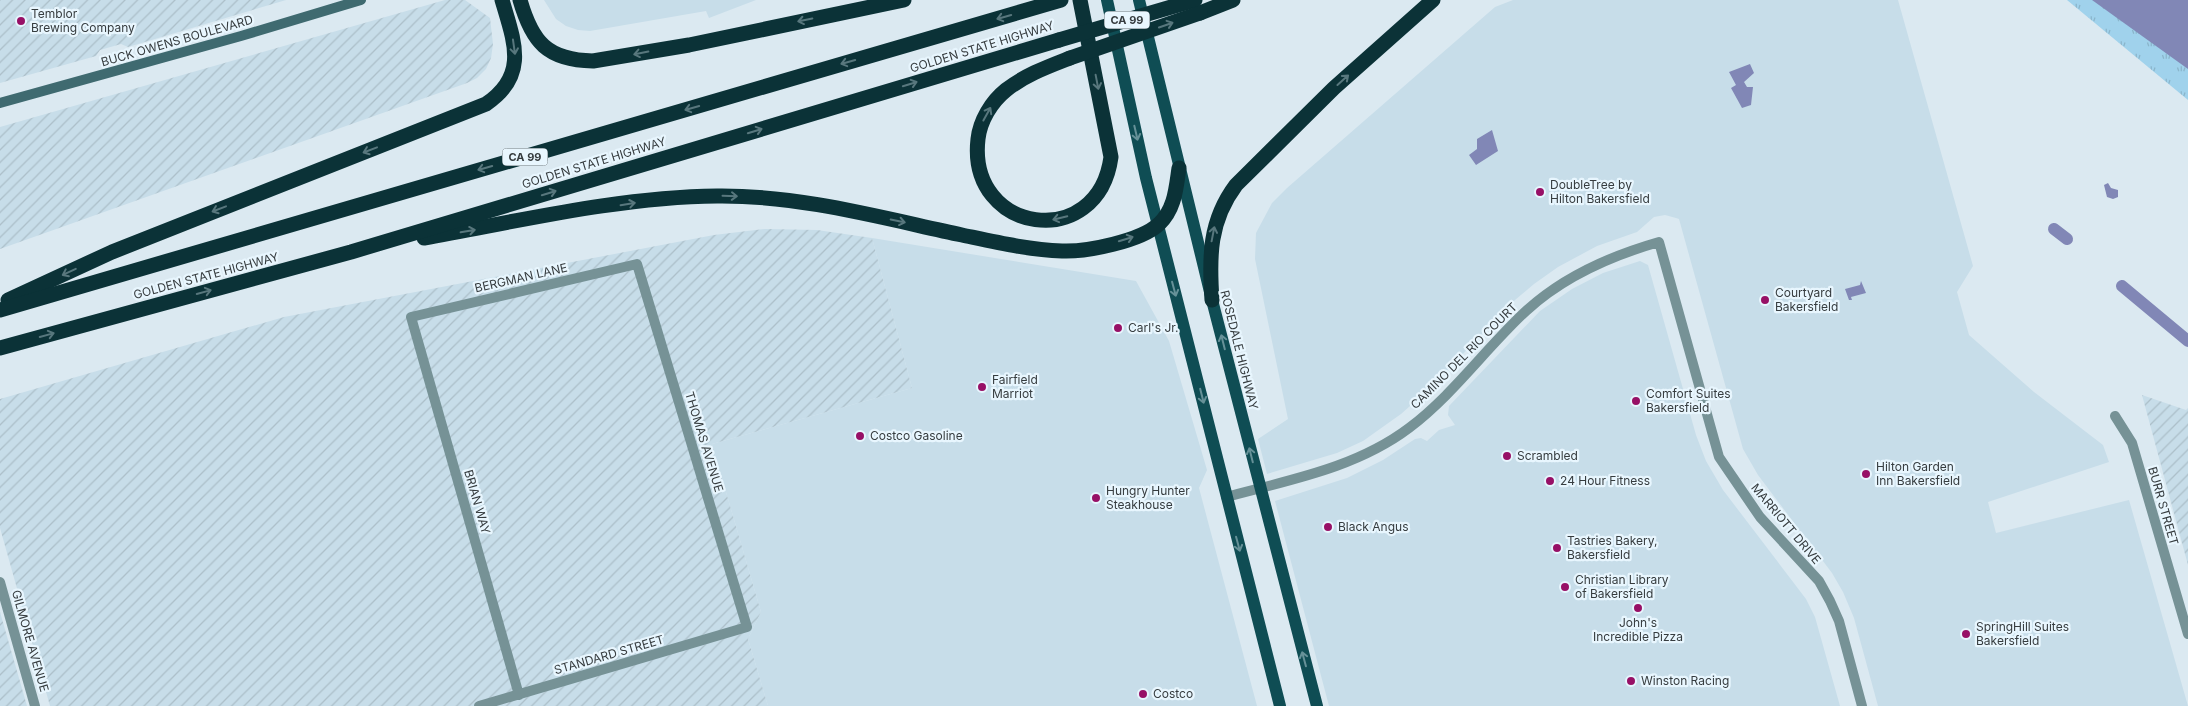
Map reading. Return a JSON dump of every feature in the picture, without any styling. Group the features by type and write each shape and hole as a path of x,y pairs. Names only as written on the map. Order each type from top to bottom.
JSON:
{"highway":[{"path":"0,304 112,252 486,104 505,85 514,70 516,61 513,38 502,0"},
{"path":"520,0 531,31 547,48 578,61 593,61 688,44 904,0"},
{"path":"1080,0 1111,157 1109,173 1098,194 1078,212 1055,220 1043,221 1021,217 1011,213 986,188 978,161 979,132 992,106 1004,92 1038,70 1070,58 1198,6 1233,0"},
{"path":"1212,300 1211,244 1217,219 1226,199 1236,185 1334,88 1433,0"},
{"name":"GOLDEN STATE HIGHWAY","path":"0,310 1056,2"},
{"name":"GOLDEN STATE HIGHWAY","path":"0,348 351,252 1059,40 1198,6"},
{"path":"351,252 644,201 718,196 753,197 813,204 986,240 1064,251 1095,248 1140,235 1158,225 1172,206 1179,168"}],"main road":[{"name":"BUCK OWENS BOULEVARD","path":"0,103 241,36 361,0"},
{"path":"1106,0 1158,225 1280,706"},
{"name":"ROSEDALE HIGHWAY","path":"1139,0 1212,300 1316,706"}],"street":[{"name":"CAMINO DEL RIO COURT","path":"1226,496 1332,468 1385,444 1430,411 1526,311 1548,293 1596,264 1659,242"},
{"name":"MARRIOTT DRIVE","path":"1659,242 1719,457 1760,517 1819,581 1839,621 1862,706"},
{"name":"BERGMAN LANE","path":"411,317 637,264"},
{"name":"THOMAS AVENUE","path":"637,264 746,627"},
{"name":"BRIAN WAY","path":"411,317 519,695"},
{"name":"BURR STREET","path":"2115,416 2132,443 2188,634"},
{"name":"GILMORE AVENUE","path":"0,582 35,706"},
{"name":"STANDARD STREET","path":"479,706 746,627"}],"shaded area":[{"path":"0,0 286,0 128,47 121,44 100,50 96,56 0,83"},
{"path":"445,0 465,0 490,18 493,44 491,58 486,69 477,78 0,249 0,127"},
{"path":"544,0 756,0 709,18 706,11 590,31 566,26 556,19"},
{"path":"1513,0 1898,0 1973,266 1957,292 1969,335 2034,392 2103,445 2109,462 1988,502 1996,533 2129,500 2188,706 1878,706 1854,618 1843,592 1832,573 1758,475 1743,449 1679,219 1665,215 1654,217 1637,232 1597,246 1558,267 1534,284 1515,300 1427,391 1401,414 1363,441 1337,453 1267,474 1258,439 1288,419 1255,259 1256,233 1272,203 1287,188 1495,7"},
{"path":"2092,0 2188,0 2188,69"},
{"path":"1750,64 1754,73 1744,82 1747,87 1753,87 1751,105 1742,108 1731,88 1736,85 1729,72"},
{"path":"1492,130 1498,151 1476,165 1469,155 1477,149 1477,139"},
{"path":"2108,183 2111,188 2118,190 2118,197 2113,199 2107,197 2104,185"},
{"path":"765,229 817,230 872,238 912,388 712,444 761,612 748,639 768,706 50,706 0,528 0,399 284,317 714,235"},
{"path":"872,238 1136,281 1169,341 1207,470 1199,488 1257,706 768,706 748,639 761,612 712,444 912,388"},
{"path":"1640,261 1648,265 1696,435 1706,461 1723,490 1806,599 1815,617 1840,706 1329,706 1275,501 1347,478 1383,460 1415,439 1421,438 1427,441 1439,430 1455,425 1448,415 1449,406 1540,311 1572,289 1603,273"},
{"path":"1861,281 1866,293 1851,297 1852,300 1849,300 1845,289 1860,285"},
{"path":"2142,395 2186,410 2188,408 2188,565"},
{"path":"0,612 27,706 0,706"}],"green space":[{"path":"2067,0 2188,0 2188,100"}],"waterway":[{"path":"2054,229 2067,239"},
{"path":"2122,286 2188,341"}],"place":[{"name":"Temblor Brewing Company","path":"21,21"},
{"name":"DoubleTree by Hilton Bakersfield","path":"1540,192"},
{"name":"Courtyard Bakersfield","path":"1765,300"},
{"name":"Carl's Jr.","path":"1118,328"},
{"name":"Fairfield Marriot","path":"982,387"},
{"name":"Comfort Suites Bakersfield","path":"1636,401"},
{"name":"Costco Gasoline","path":"860,436"},
{"name":"Scrambled","path":"1507,456"},
{"name":"Hilton Garden Inn Bakersfield","path":"1866,474"},
{"name":"24 Hour Fitness","path":"1550,481"},
{"name":"Hungry Hunter Steakhouse","path":"1096,498"},
{"name":"Black Angus","path":"1328,527"},
{"name":"Tastries Bakery, Bakersfield","path":"1557,548"},
{"name":"Christian Library of Bakersfield","path":"1565,587"},
{"name":"John's Incredible Pizza","path":"1638,608"},
{"name":"SpringHill Suites Bakersfield","path":"1966,634"},
{"name":"Winston Racing","path":"1631,681"},
{"name":"Costco","path":"1143,694"}]}
